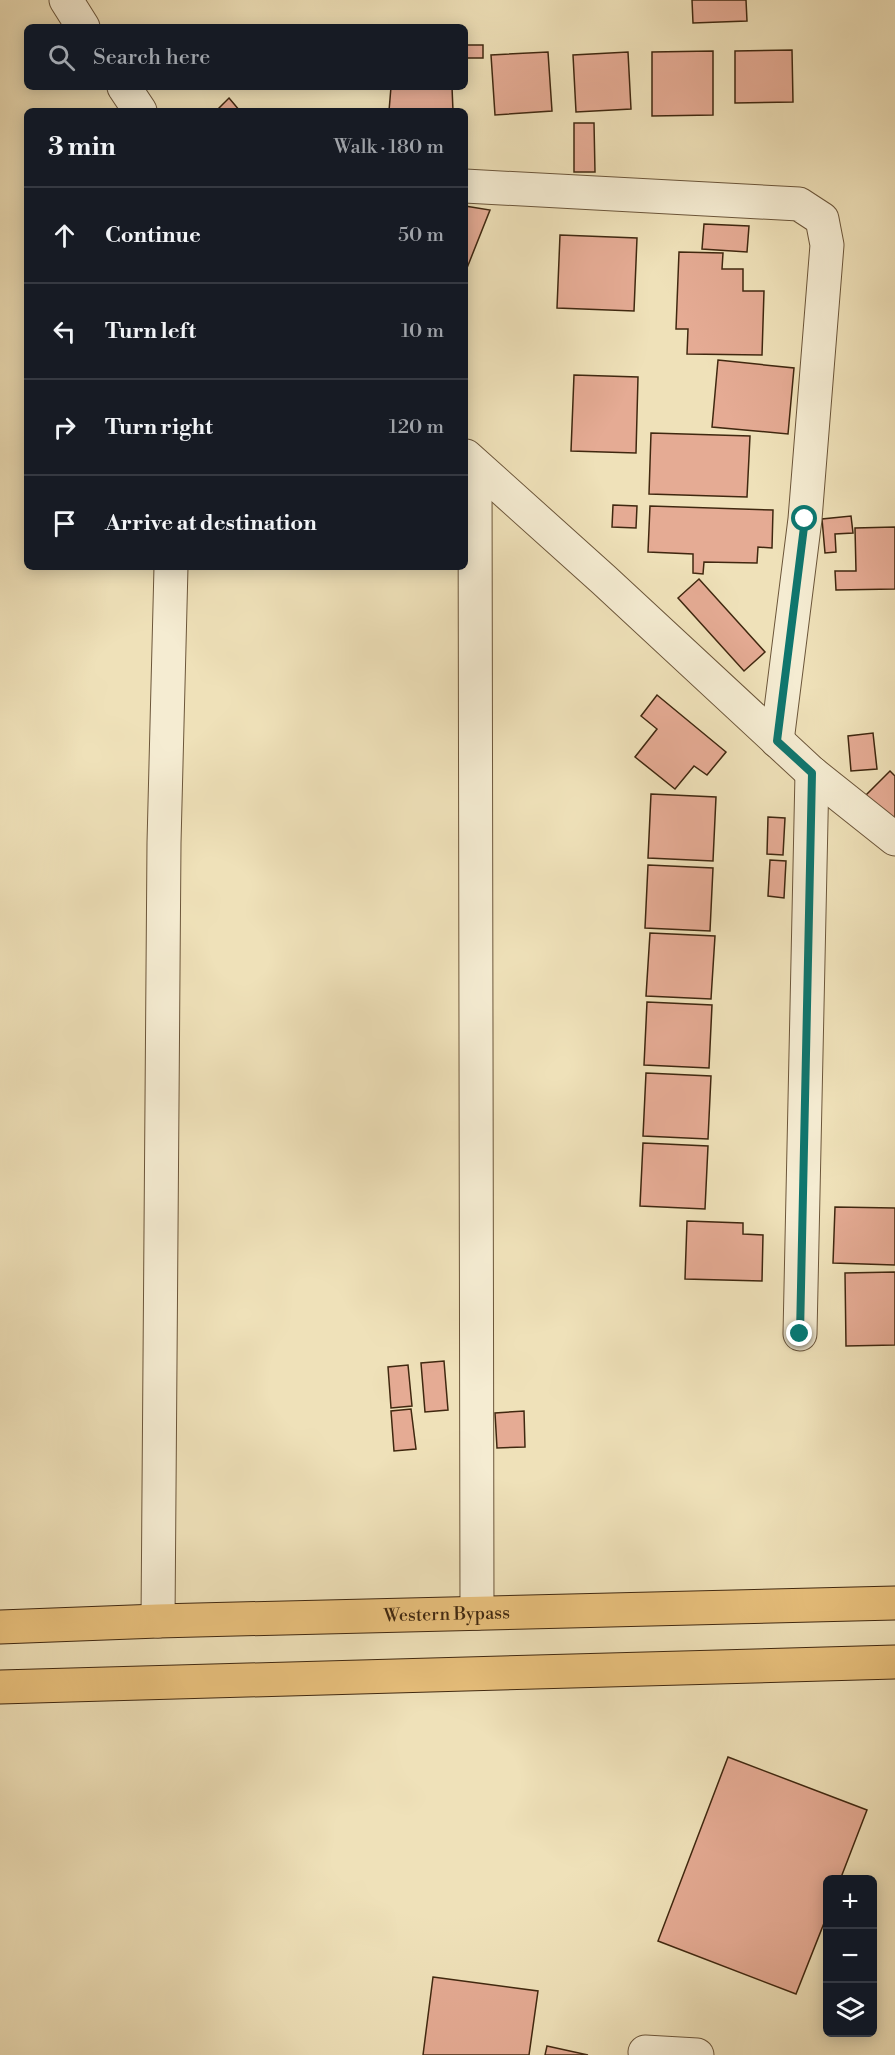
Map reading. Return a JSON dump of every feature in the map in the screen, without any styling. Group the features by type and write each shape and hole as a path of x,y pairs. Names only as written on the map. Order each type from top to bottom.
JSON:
{"main road":[{"name":"Western Bypass","path":"0,1627 895,1603"},
{"path":"0,1687 895,1662"}],"street":[{"path":"66,0 81,24"},
{"path":"126,90 138,108"},
{"path":"468,186 800,204 822,219 827,244 806,507 777,741"},
{"path":"470,460 604,580 812,773 895,839"},
{"path":"470,460 477,1613"},
{"path":"158,1621 164,843 171,570"},
{"path":"800,1334 812,773"},
{"path":"645,2052 697,2055"}],"building":[{"path":"692,0 746,0 747,21 693,23"},
{"path":"468,45 483,45 483,58 468,58"},
{"path":"792,50 793,102 735,103 735,51"},
{"path":"713,51 713,115 652,116 652,52"},
{"path":"548,52 552,111 495,115 491,55"},
{"path":"628,52 631,109 576,112 573,55"},
{"path":"391,90 452,90 453,108 389,108"},
{"path":"229,98 237,108 219,108"},
{"path":"574,123 594,123 595,172 574,172"},
{"path":"468,206 490,210 468,265"},
{"path":"704,224 749,226 747,252 702,249"},
{"path":"560,235 637,238 634,311 557,308"},
{"path":"679,252 723,253 722,269 743,269 743,291 764,291 762,355 687,354 688,329 676,329"},
{"path":"718,360 794,368 788,434 712,427"},
{"path":"574,375 638,377 636,453 571,451"},
{"path":"651,433 750,436 747,497 649,494"},
{"path":"613,505 637,506 636,528 612,527"},
{"path":"650,506 773,510 772,548 758,547 757,563 704,562 703,574 693,573 693,554 648,552"},
{"path":"851,516 853,533 835,534 836,552 825,553 822,519"},
{"path":"895,527 895,589 836,590 835,571 856,571 855,528"},
{"path":"699,579 765,652 744,671 678,598"},
{"path":"657,695 726,752 707,775 694,766 675,789 635,757 657,729 641,716"},
{"path":"873,733 877,769 851,771 848,736"},
{"path":"890,771 895,776 895,825 866,795"},
{"path":"651,794 716,797 713,861 648,858"},
{"path":"768,817 785,818 783,855 767,854"},
{"path":"770,860 786,861 784,898 768,896"},
{"path":"648,865 713,868 710,931 645,928"},
{"path":"650,933 715,936 711,999 646,996"},
{"path":"647,1002 712,1005 709,1068 644,1065"},
{"path":"646,1073 711,1076 708,1139 643,1136"},
{"path":"643,1143 708,1146 705,1209 640,1206"},
{"path":"835,1207 895,1208 895,1265 833,1263"},
{"path":"687,1221 743,1223 743,1234 763,1235 762,1281 685,1279"},
{"path":"895,1272 895,1345 846,1346 845,1273"},
{"path":"444,1361 448,1410 425,1412 421,1363"},
{"path":"408,1365 412,1406 391,1408 388,1367"},
{"path":"411,1409 416,1449 394,1451 391,1411"},
{"path":"524,1411 525,1447 497,1448 495,1413"},
{"path":"728,1757 867,1810 842,1875 823,1875 823,1926 796,1994 658,1941"},
{"path":"433,1977 538,1991 529,2055 423,2055"},
{"path":"547,2046 588,2055 545,2055"}],"route":[{"path":"800,1334 812,773 777,741 805,519"}]}
